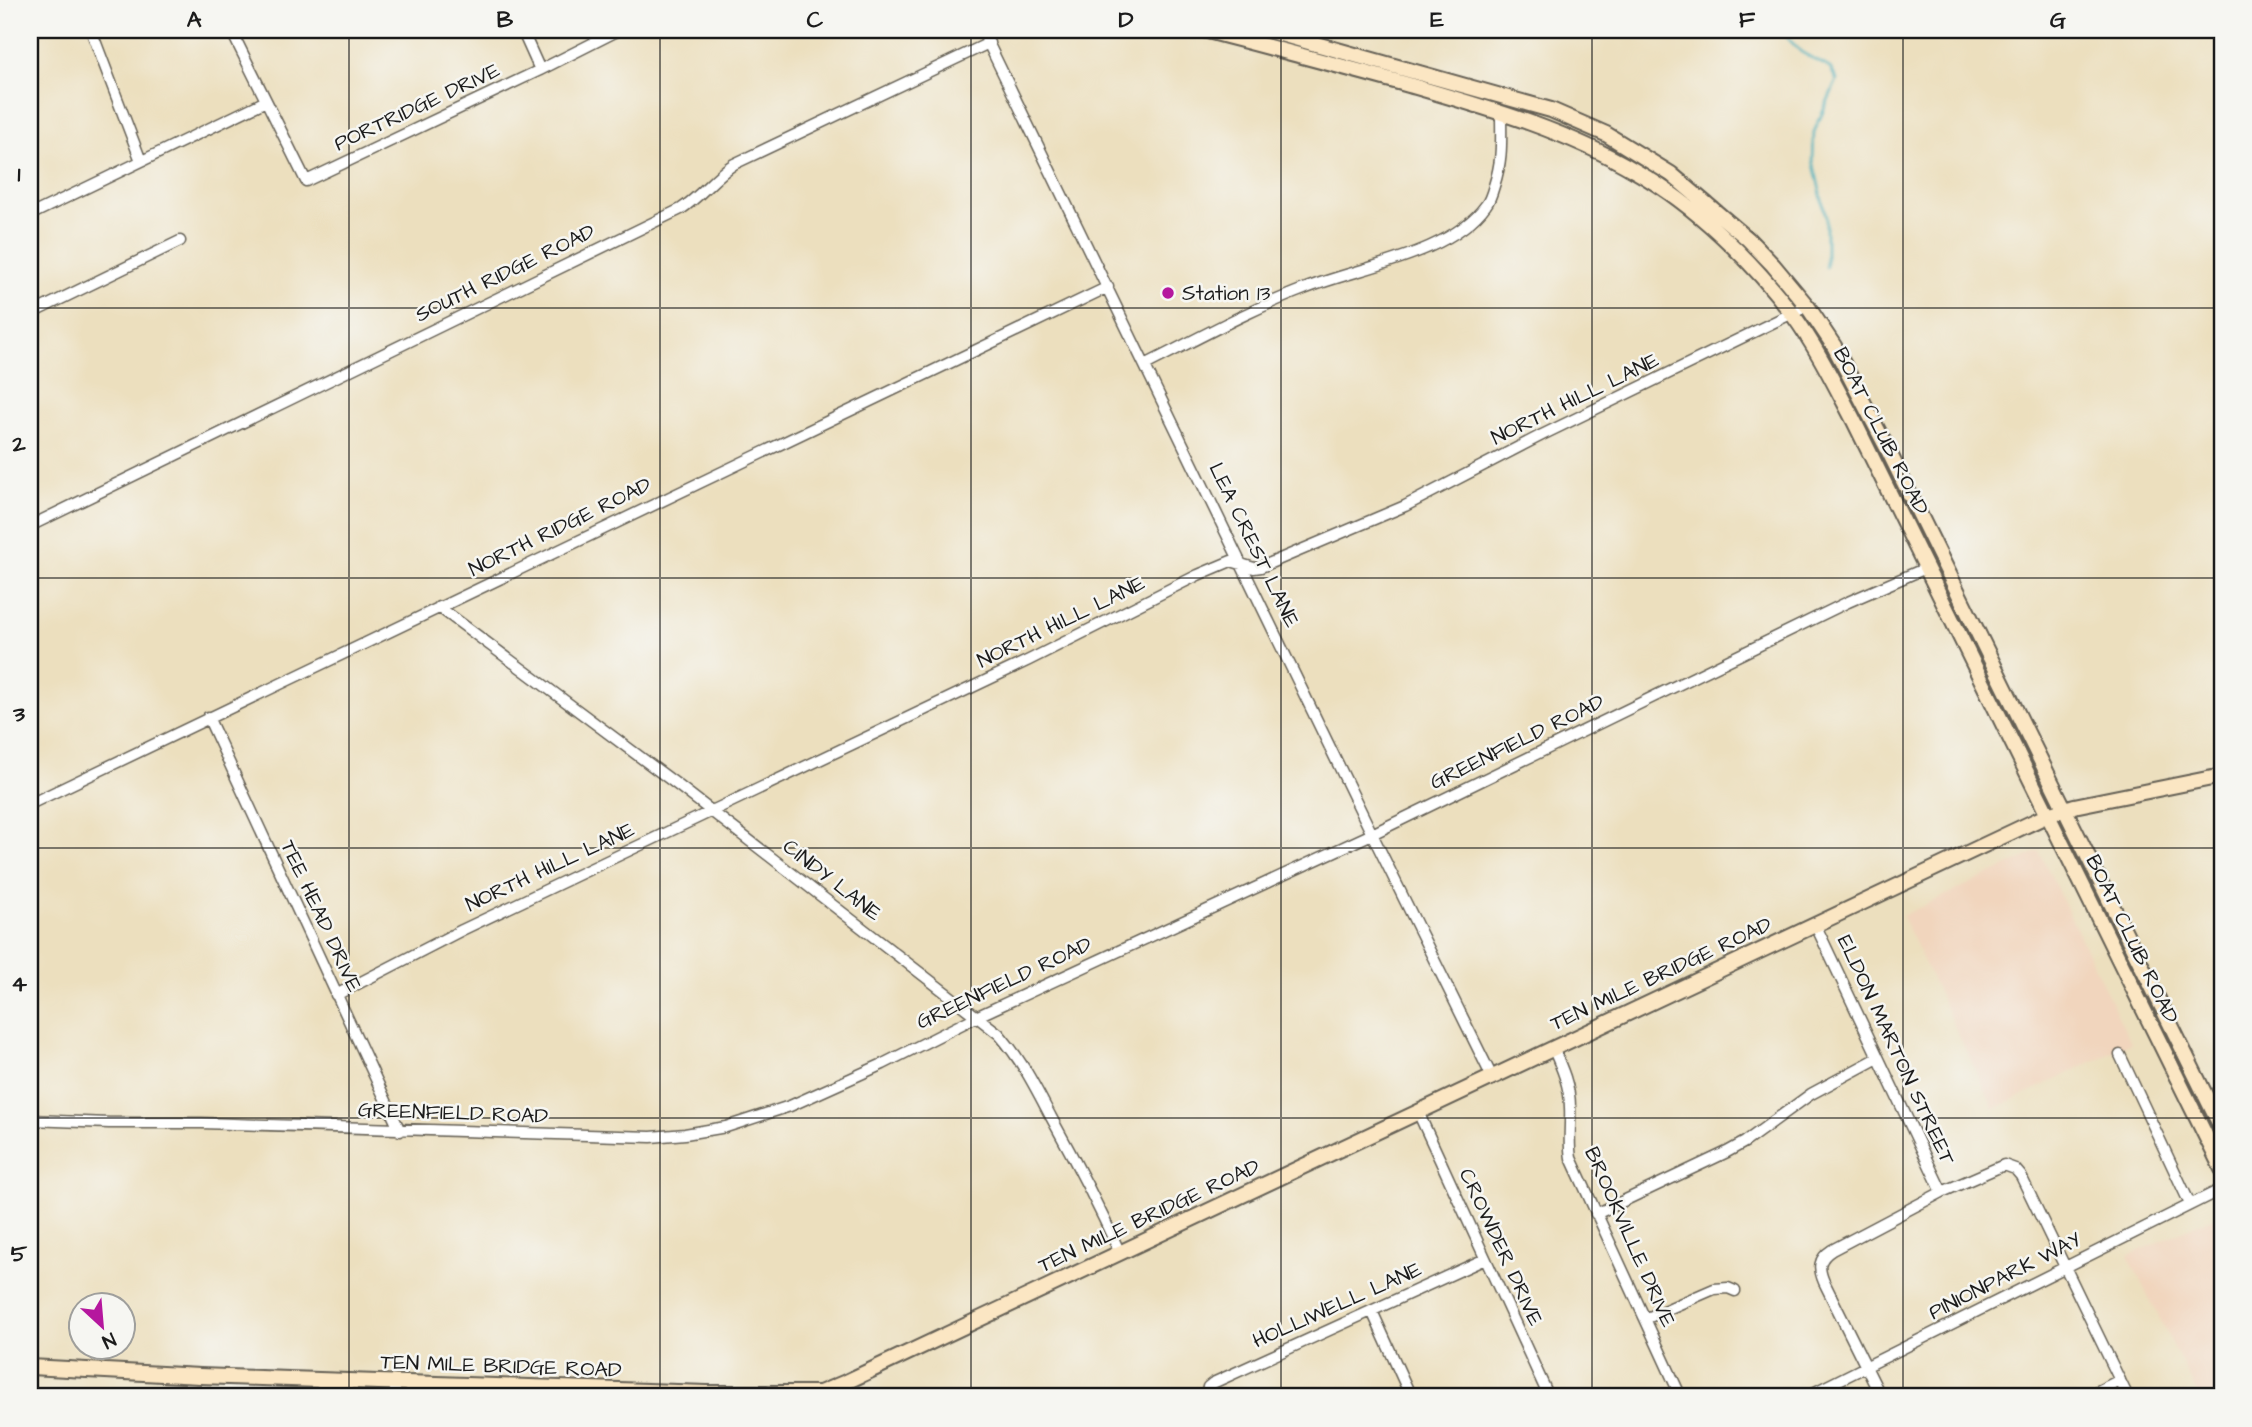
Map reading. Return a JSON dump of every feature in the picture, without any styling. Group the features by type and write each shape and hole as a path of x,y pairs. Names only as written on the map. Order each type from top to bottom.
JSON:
{"main road":[{"name":"BOAT CLUB ROAD","path":"1204,30 1501,112 1587,145 1639,173 1677,200 1745,258 1791,313 1816,349 1854,421 2222,1169"},
{"name":"BOAT CLUB ROAD","path":"1266,30 1551,110 1606,134 1671,174 1721,215 1773,265 1807,306 1834,346 2222,1129"},
{"name":"TEN MILE BRIDGE ROAD","path":"30,1367 395,1390 821,1395 2048,815 2063,809 2222,776"}],"street":[{"path":"91,30 141,161"},
{"path":"30,215 266,101 231,30"},
{"path":"522,30 540,70"},
{"name":"PORTRIDGE DRIVE","path":"266,101 306,181 619,30"},
{"name":"LEA CREST LANE","path":"982,30 1371,834 1492,1077"},
{"name":"SOUTH RIDGE ROAD","path":"30,526 681,209 717,175 734,164 989,43"},
{"path":"1145,365 1305,288 1412,254 1465,227 1488,202 1501,165 1501,112"},
{"path":"30,314 180,241"},
{"name":"NORTH RIDGE ROAD","path":"30,804 1108,287"},
{"name":"NORTH HILL LANE","path":"336,995 462,930 1029,660 1198,575 1231,561 1254,568 1261,567 1405,506 1542,435 1807,306"},
{"name":"GREENFIELD ROAD","path":"30,1120 651,1137 726,1127 790,1106 883,1064 978,1016 1371,834 1848,602 1926,568"},
{"name":"CINDY LANE","path":"439,607 712,812 999,1034 1031,1077 1089,1186 1120,1253"},
{"name":"TEE HEAD DRIVE","path":"208,717 400,1130"},
{"name":"ELDON MARTON STREET","path":"1815,924 1942,1192"},
{"name":"BROOKVILLE DRIVE","path":"1553,1048 1569,1089 1571,1158 1681,1397"},
{"path":"2120,1055 2190,1204"},
{"path":"1596,1214 1727,1152 1811,1094 1878,1058"},
{"name":"CROWDER DRIVE","path":"1418,1112 1549,1397"},
{"path":"1881,1397 1824,1282 1820,1273 1820,1262 1832,1250 1942,1192 2004,1165 2010,1166 2021,1176 2129,1397"},
{"name":"PINIONPARK WAY","path":"1805,1397 2222,1189"},
{"name":"HOLLIWELL LANE","path":"1206,1394 1213,1383 1485,1259"},
{"path":"1645,1319 1714,1289 1728,1288 1735,1291"},
{"path":"1372,1311 1411,1397"},
{"path":"2086,1397 2120,1380"}],"shaded area":[{"path":"2039,851 2131,1043 1994,1109 1902,916"},
{"path":"2220,1214 2222,1397 2199,1397 2128,1256"}],"waterway":[{"path":"1780,30 1801,52 1830,68 1837,80 1814,132 1813,160 1826,217 1826,267"}],"place":[{"name":"Station 13","path":"1168,293"}]}
